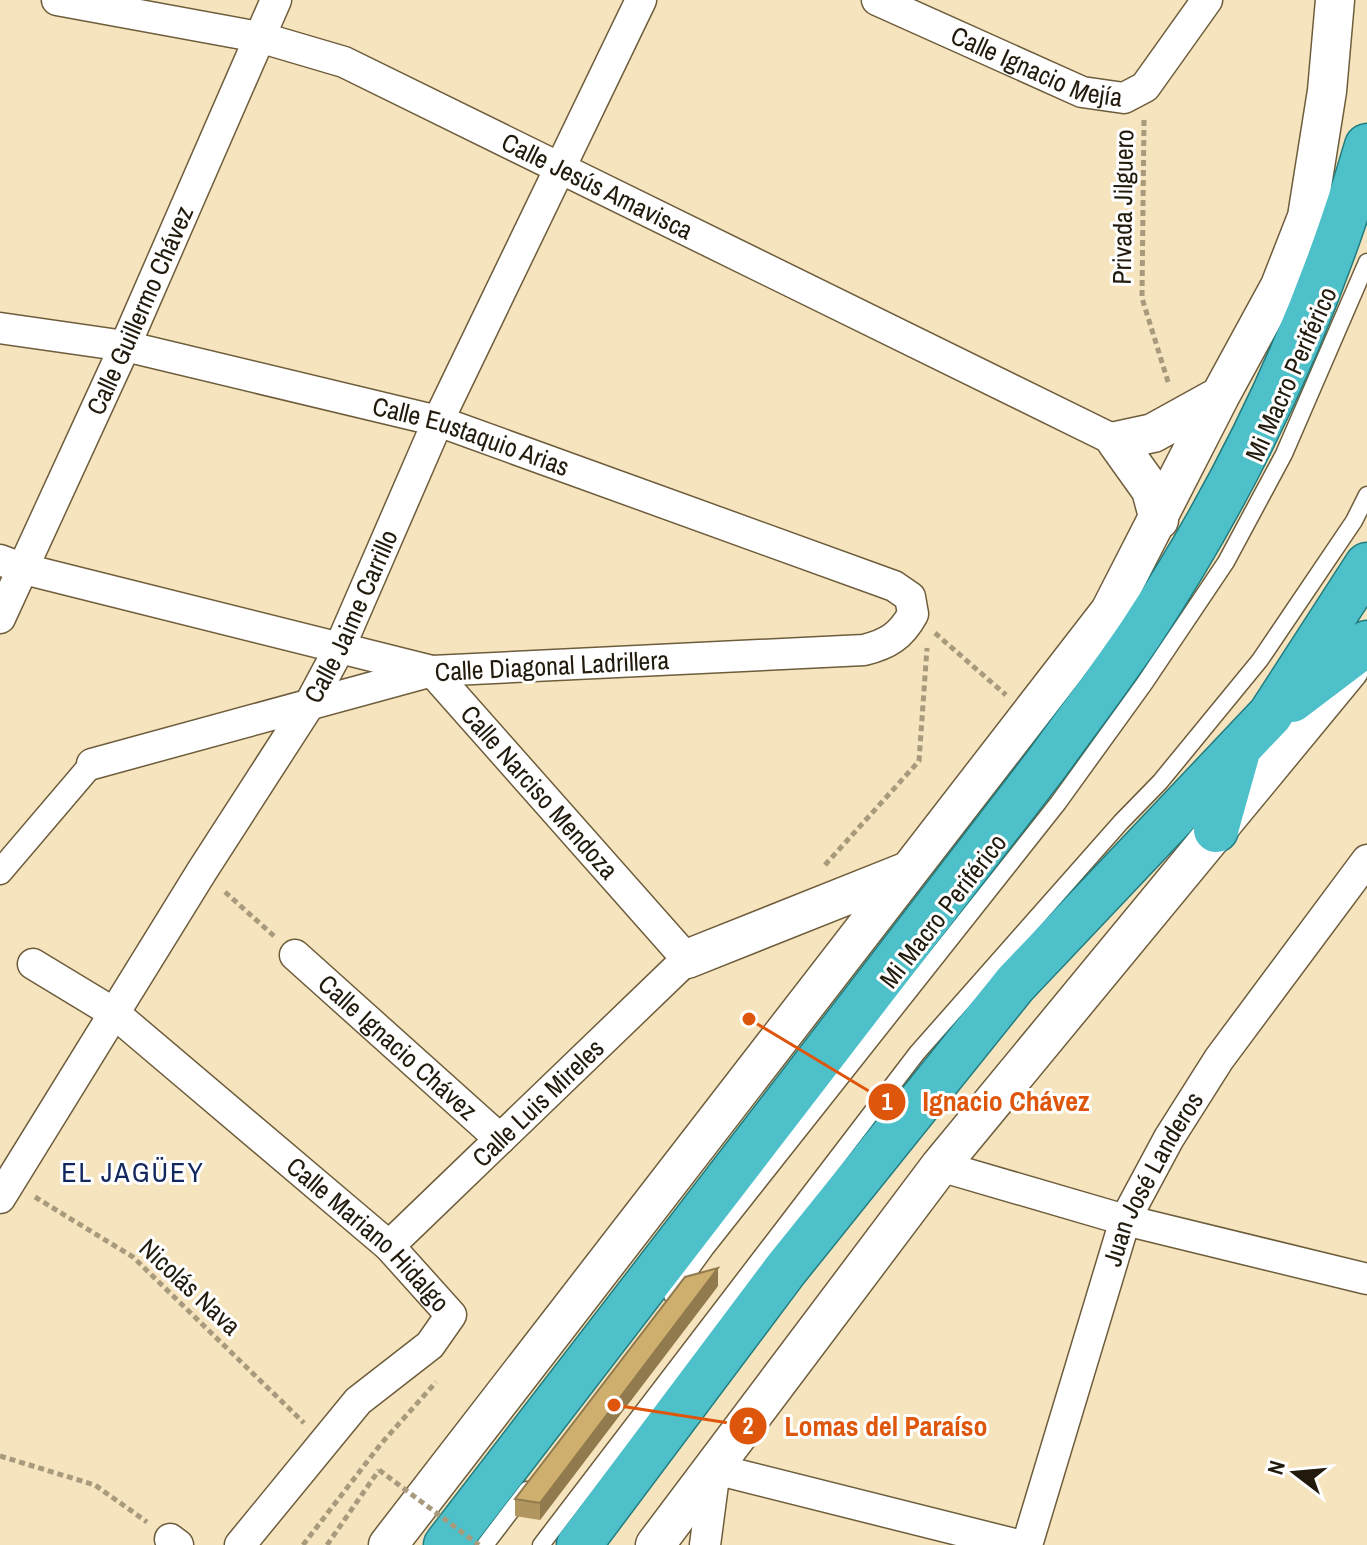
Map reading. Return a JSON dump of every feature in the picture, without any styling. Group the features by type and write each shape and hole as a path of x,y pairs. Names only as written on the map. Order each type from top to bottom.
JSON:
{"highway":[{"path":"446,1545 1048,762 1140,633 1220,501 1302,333 1356,185 1367,146"},
{"path":"579,1545 786,1269 1015,984 1270,715 1367,565"},
{"path":"1270,715 1367,646"},
{"path":"1216,830 1238,751"}],"street":[{"name":"Calle Jesús Amavisca","path":"57,0 259,37 344,62 1116,441"},
{"name":"Calle Guillermo Chávez","path":"0,618 12,564 125,346 276,0"},
{"name":"Calle Jaime Carrillo","path":"5,1190 202,871 309,705 339,649 438,421 641,0"},
{"name":"Calle Ignacio Mejía","path":"877,0 1082,92 1124,98 1145,87 1207,0"},
{"path":"388,1545 1110,611 1280,286 1307,217 1327,91 1335,0"},
{"name":"Calle Eustaquio Arias","path":"0,328 125,346 438,421 894,586 910,597 913,614"},
{"path":"1159,520 1151,490 1116,441 1153,433 1220,396"},
{"path":"12,564 432,671"},
{"name":"Calle Diagonal Ladrillera","path":"92,764 432,671 864,650 889,644 913,614"},
{"path":"655,1545 940,1166 1367,646"},
{"name":"Calle Narciso Mendoza","path":"432,671 687,959"},
{"path":"0,872 92,764"},
{"name":"Juan José Landeros","path":"1027,1545 1125,1220 1169,1138 1219,1059 1367,860"},
{"path":"687,959 910,870"},
{"name":"Calle Ignacio Chávez","path":"295,955 500,1139"},
{"name":"Calle Luis Mireles","path":"389,1246 687,959"},
{"name":"Calle Mariano Hidalgo","path":"33,964 114,1013 389,1246 451,1315 430,1345 358,1401 240,1545"},
{"path":"940,1166 1125,1220 1366,1278"},
{"path":"705,1545 715,1469"},
{"path":"715,1469 1018,1545"}],"lane":[{"name":"Mi Macro Periférico","path":"661,1310 706,1248 1058,803 1161,659 1226,562 1284,454 1367,262"},
{"path":"541,1545 917,1053 1160,782 1260,660 1354,521 1367,495"},
{"path":"485,1545 536,1479"}],"path":[{"name":"Privada Jilguero","path":"1145,87 1142,298 1180,419"},
{"path":"913,614 1010,699"},
{"path":"823,867 919,761 929,636 913,614"},
{"path":"202,871 295,955"},
{"name":"Nicolás Nava","path":"5,1190 133,1257 325,1443"},
{"path":"303,1545 380,1445 439,1378"},
{"path":"0,1456 95,1485 174,1542"},
{"path":"327,1545 379,1470 479,1545"}],"building":[{"path":"718,1268 540,1503 515,1499 685,1277"}],"place":[{"name":"Ignacio Chávez","path":"749,1019"},
{"name":"Lomas del Paraíso","path":"614,1405"}],"district":[{"name":"EL JAGÜEY","path":"133,1172"}]}
